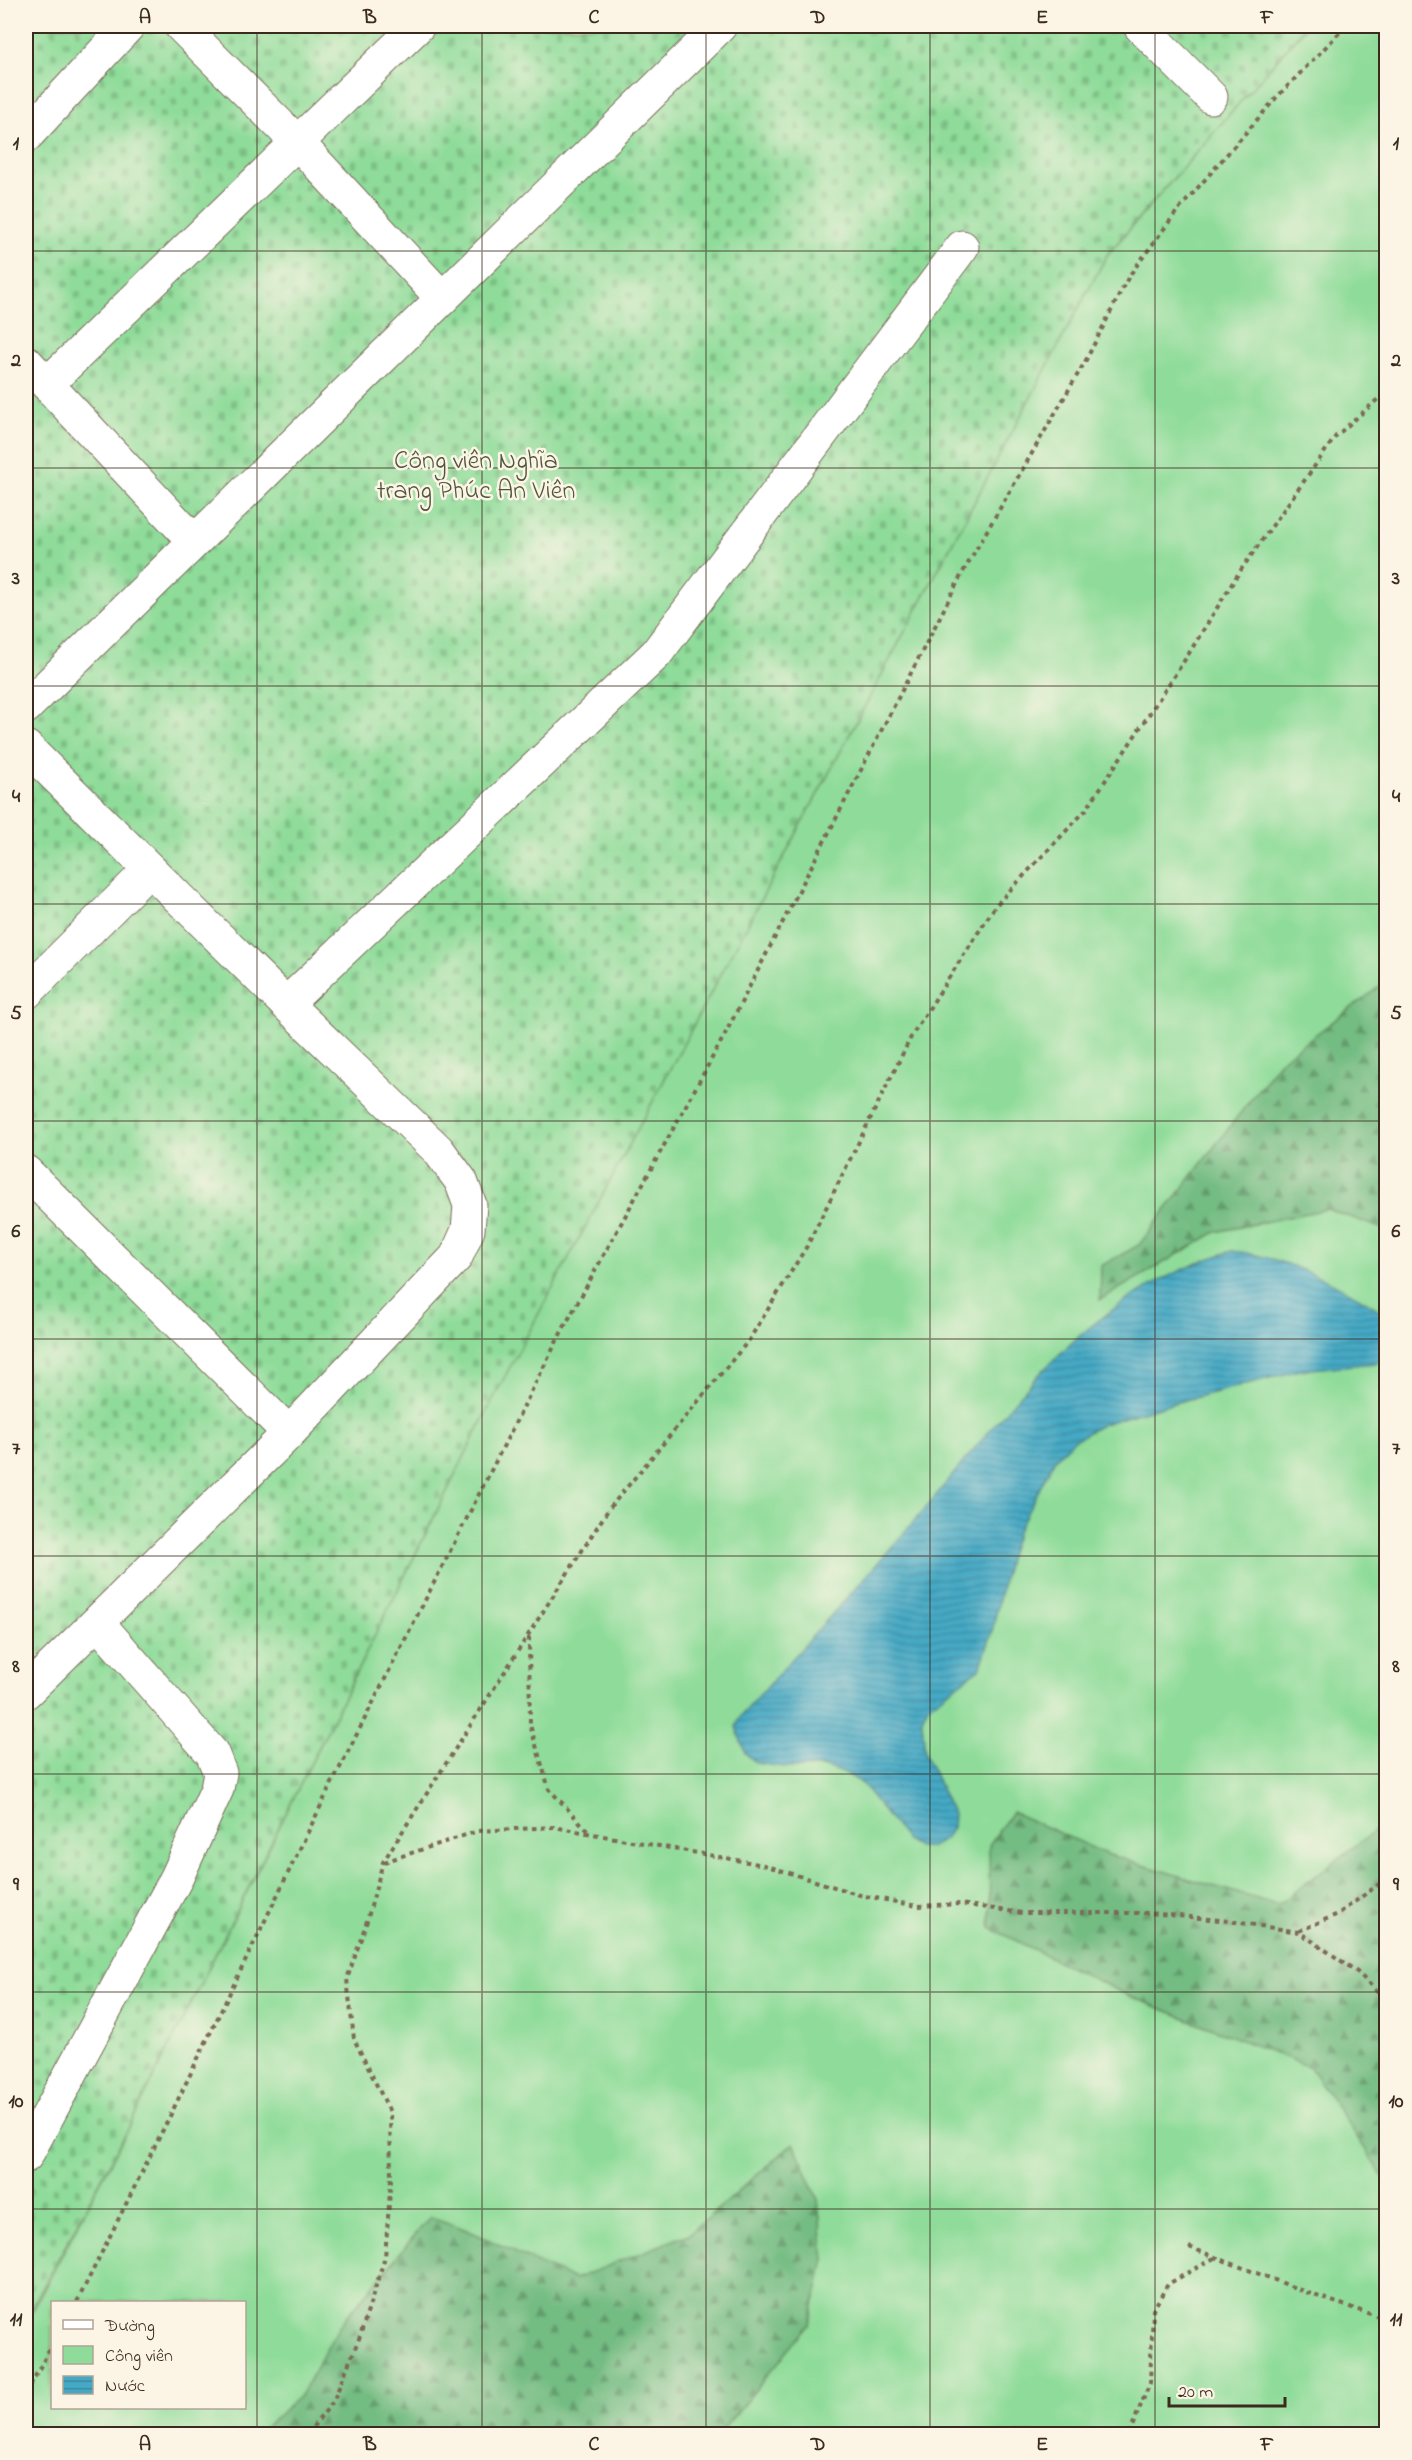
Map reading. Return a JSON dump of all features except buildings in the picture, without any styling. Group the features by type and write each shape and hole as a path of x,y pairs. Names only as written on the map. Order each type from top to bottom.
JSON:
{"street":[{"path":"26,136 128,26"},
{"path":"181,26 298,143 442,298"},
{"path":"194,541 36,373 298,143 418,26"},
{"path":"26,707 720,26"},
{"path":"1140,26 1211,97"},
{"path":"286,1004 656,654 962,247"},
{"path":"26,747 149,870 438,1150 461,1181 470,1205 468,1230 456,1257 289,1433 26,1692"},
{"path":"26,993 149,870"},
{"path":"26,1172 289,1433"},
{"path":"26,2156 177,1877 217,1789 220,1773 212,1754 98,1623"}],"path":[{"path":"78,2301 326,1795 562,1331 729,1027 963,572 1086,360 1129,276 1190,196 1276,98 1347,26"},
{"path":"307,2434 333,2402 360,2336 385,2257 392,2178 390,2112 354,2039 347,1979 367,1921 383,1862 608,1510 749,1340 807,1246 912,1035 996,905 1086,810 1186,658 1238,573 1336,436 1386,392"},
{"path":"529,1635 530,1725 549,1790 590,1833"},
{"path":"383,1862 478,1831 554,1827 764,1865 860,1895 917,1906 960,1904 1022,1913 1150,1913 1229,1921 1299,1932 1356,1971 1386,2000"},
{"path":"1299,1932 1338,1914 1386,1879"},
{"path":"1189,2247 1311,2294 1382,2318 1386,2317"},
{"path":"1129,2434 1150,2383 1153,2310 1168,2284 1216,2257"},
{"path":"26,2392 51,2347"}],"green space":[{"name":"Công viên Nghĩa trang Phúc An Viên","path":"26,26 1306,26 1107,255 494,1397 128,2129 26,2319"},
{"path":"1306,26 1386,26 1386,2434 26,2434 26,2323 128,2129 494,1397 643,1107 1107,255"},
{"path":"1386,982 1386,1230 1327,1209 1216,1232 1100,1300 1101,1266 1139,1245 1280,1061"},
{"path":"1012,1812 1106,1854 1277,1905 1380,1827 1386,1815 1386,2180 1310,2067 1129,1996 990,1928 989,1845"},
{"path":"794,2143 818,2200 824,2259 810,2324 719,2434 258,2434 301,2394 340,2325 430,2217 467,2230 575,2279 689,2234"}],"water":[{"path":"1232,1251 1271,1259 1311,1273 1350,1292 1384,1313 1386,1316 1386,1358 1376,1363 1300,1370 1155,1408 1103,1424 1074,1440 1055,1459 1017,1532 1008,1559 991,1636 980,1669 928,1706 922,1719 925,1753 953,1815 952,1827 947,1837 931,1847 918,1847 906,1840 862,1783 843,1772 821,1767 792,1768 757,1763 745,1753 736,1727 740,1717 888,1551 1014,1402 1050,1364 1088,1329 1130,1298 1178,1272"}]}
